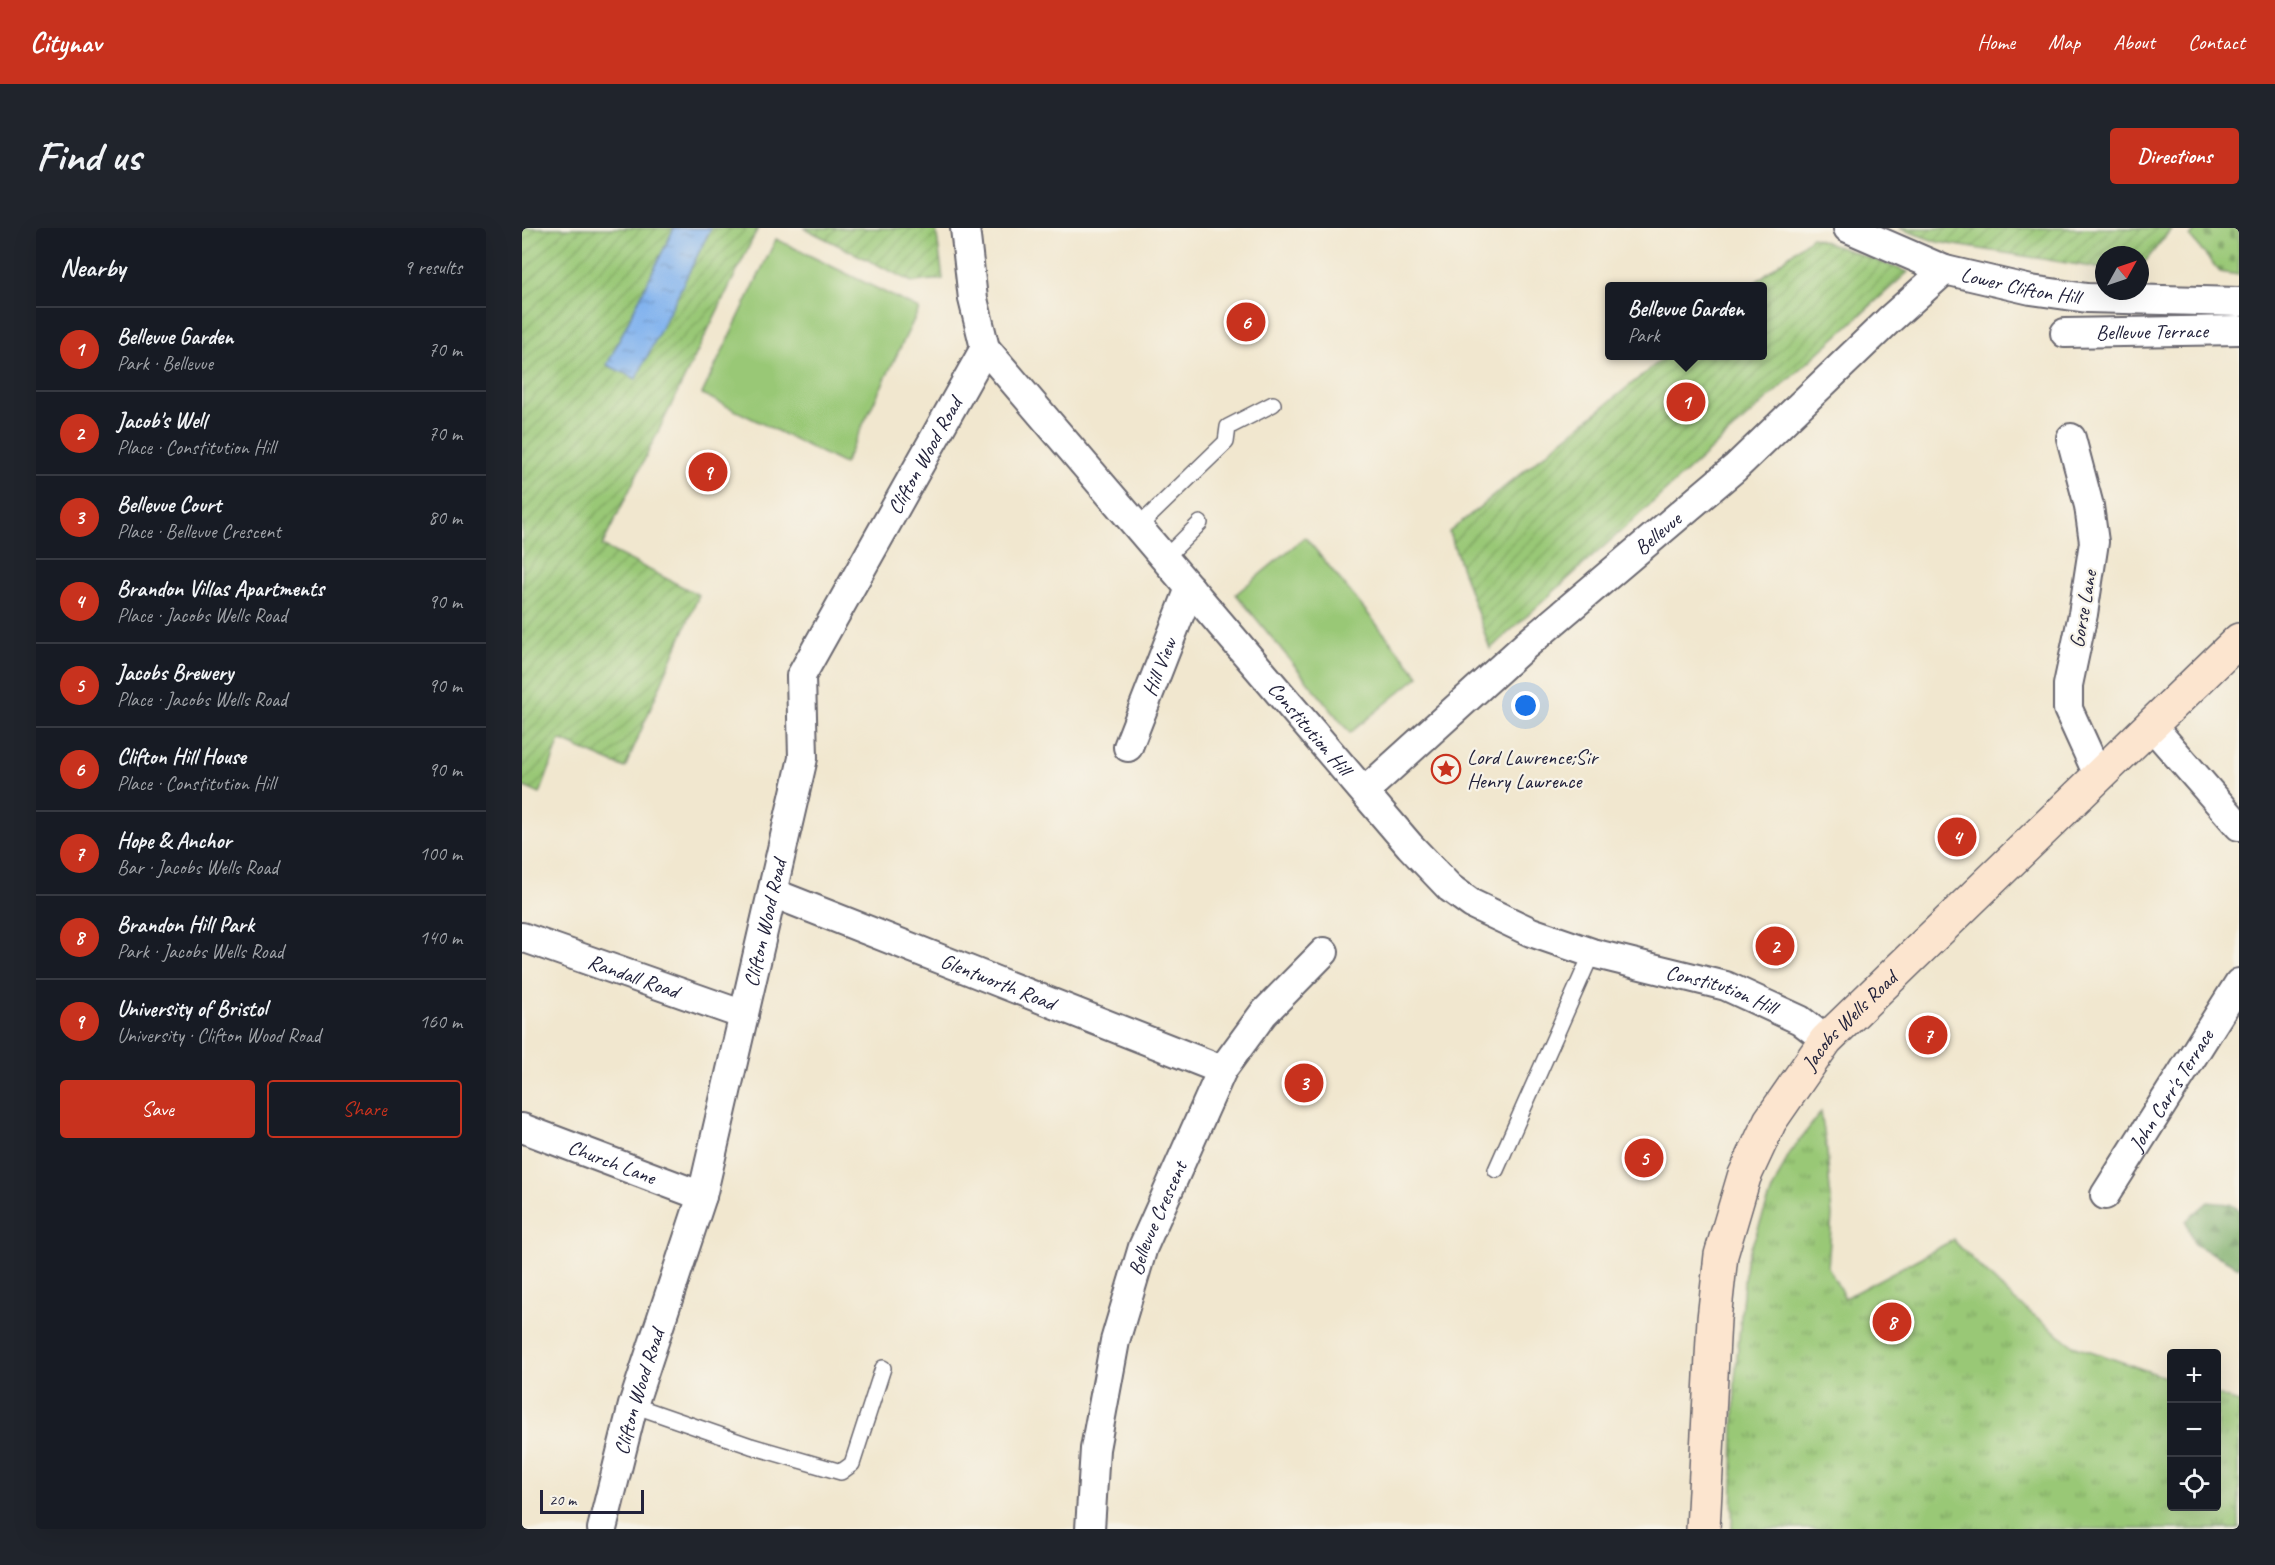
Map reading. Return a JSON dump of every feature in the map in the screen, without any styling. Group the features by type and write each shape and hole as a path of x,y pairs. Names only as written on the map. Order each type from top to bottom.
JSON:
{"main road":[{"name":"Jacobs Wells Road","path":"1703,1529 1714,1319 1721,1255 1744,1177 1770,1121 1827,1040 2239,640"}],"street":[{"name":"Constitution Hill","path":"964,228 973,299 986,348 1428,866 1450,888 1472,904 1532,932 1592,953 1725,986 1800,1020 1827,1040"},
{"name":"Lower Clifton Hill","path":"1848,228 1946,270 2031,290 2087,298 2239,302"},
{"name":"Bellevue","path":"1365,791 1526,645 1735,468 1888,321 1946,270"},
{"name":"Bellevue Terrace","path":"2065,333 2239,330"},
{"name":"Clifton Wood Road","path":"602,1529 633,1406 702,1196 803,758 801,676 986,348"},
{"name":"Gorse Lane","path":"2071,438 2089,506 2094,543 2068,685 2068,709 2098,777"},
{"name":"Hill View","path":"1128,747 1190,588"},
{"path":"2151,725 2239,826"},
{"name":"Glentworth Road","path":"772,893 1222,1070"},
{"name":"Randall Road","path":"522,937 744,1015"},
{"name":"Bellevue Crescent","path":"1090,1529 1095,1449 1115,1341 1143,1247 1222,1070 1263,1014 1324,952"},
{"name":"John Carr's Terrace","path":"2105,1195 2239,983"},
{"name":"Church Lane","path":"522,1128 702,1196"}],"lane":[{"path":"1138,526 1226,442 1228,427 1273,404"},
{"path":"1166,558 1200,523"},
{"path":"1496,1170 1592,953"},
{"path":"633,1406 752,1446 841,1472 852,1464 883,1368"}],"green space":[{"path":"522,228 758,228 602,546 699,595 625,768 560,740 540,794 522,786"},
{"path":"804,228 936,228 943,279 912,282"},
{"path":"1899,228 2172,228 2149,257 2149,246 2095,246 2095,268 1937,242"},
{"path":"2197,228 2239,228 2239,275 2220,272 2190,237"},
{"path":"1812,237 1908,272 1490,649 1449,532 1661,360 1767,360 1767,282 1756,282"},
{"path":"776,239 919,309 844,464 702,394"},
{"path":"1305,537 1419,676 1350,733 1236,594"},
{"path":"1821,1112 1827,1151 1832,1216 1828,1267 1845,1298 1953,1240 2014,1300 2073,1345 2167,1378 2167,1511 2221,1511 2221,1396 2239,1403 2239,1529 1732,1529 1735,1379 1746,1261 1772,1191 1789,1154"},
{"path":"2208,1202 2230,1204 2239,1210 2239,1267 2194,1244 2186,1221"}],"water":[{"path":"674,228 711,228 636,379 607,365"}],"place":[{"name":"Clifton Hill House","path":"1246,322"},
{"name":"Bellevue Garden","path":"1686,402"},
{"name":"University of Bristol","path":"708,472"},
{"name":"Lord Lawrence;Sir Henry Lawrence","path":"1446,769"},
{"name":"Brandon Villas Apartments","path":"1957,837"},
{"name":"Jacob's Well","path":"1775,946"},
{"name":"Hope & Anchor","path":"1928,1035"},
{"name":"Bellevue Court","path":"1304,1083"},
{"name":"Jacobs Brewery","path":"1644,1158"},
{"name":"Brandon Hill Park","path":"1892,1322"}]}
